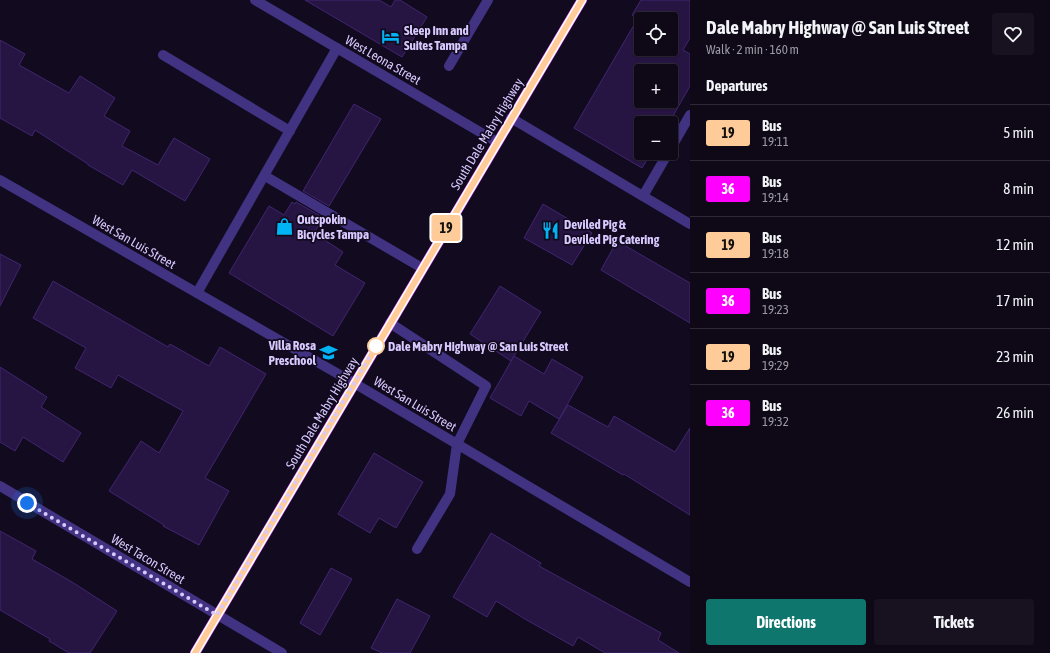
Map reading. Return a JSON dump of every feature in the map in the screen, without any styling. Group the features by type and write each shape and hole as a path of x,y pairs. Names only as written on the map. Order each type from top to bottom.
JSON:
{"main road":[{"name":"South Dale Mabry Highway","path":"195,653 582,0"}],"street":[{"name":"West Leona Street","path":"255,0 497,142"},
{"path":"449,66 488,0"},
{"path":"198,294 337,48"},
{"path":"163,55 290,131"},
{"path":"678,136 690,115"},
{"path":"511,118 643,196 689,221"},
{"path":"643,196 664,160"},
{"path":"264,176 422,268"},
{"name":"West San Luis Street","path":"0,180 354,383 690,582"},
{"path":"390,323 486,386 457,444 450,494 417,550"},
{"name":"West Tacon Street","path":"0,486 282,653"}],"building":[{"name":"Sleep Inn and Suites Tampa","path":"305,0 379,0 391,7 395,0 400,0 427,17 402,57"},
{"path":"641,0 690,0 690,38 683,50 690,54 690,86 678,107 678,64 634,64 634,108 678,108 673,116 634,116 634,160 647,160 642,168 574,128 634,25 634,56 678,56 678,12 634,12 634,16 632,15"},
{"path":"0,40 25,54 19,65 69,93 80,76 115,98 104,116 130,131 122,146 158,165 174,138 210,159 185,201 132,170 123,185 88,165 35,130 32,136 0,118"},
{"path":"354,104 381,119 329,206 303,191"},
{"path":"292,202 295,204 296,202 322,217 322,220 314,233 343,252 335,265 365,283 333,336 229,273 269,206 284,215"},
{"name":"Deviled Pig & Deviled Pig Catering","path":"543,204 592,233 572,265 524,238"},
{"path":"617,241 690,283 690,323 601,270"},
{"path":"0,254 21,265 0,306"},
{"path":"53,281 168,347 170,344 209,366 220,347 266,374 205,478 229,491 199,545 163,526 164,525 109,491 141,441 159,453 183,411 118,375 111,388 75,368 86,348 33,318"},
{"path":"500,286 541,312 511,361 470,334"},
{"path":"514,356 544,374 552,359 583,377 559,419 529,401 521,416 490,398"},
{"path":"0,367 47,397 41,407 81,433 63,462 23,437 15,451 0,442"},
{"path":"568,405 608,427 614,416 675,452 690,428 690,515 624,474 623,475 551,433"},
{"path":"374,453 423,482 396,528 379,518 370,533 338,514"},
{"path":"0,531 36,551 32,559 72,582 117,611 90,653 69,653 49,641 50,639 0,610"},
{"path":"491,533 541,563 539,566 661,633 658,640 679,653 605,653 578,637 573,646 496,601 487,617 453,597"},
{"path":"331,568 352,579 320,635 300,623"},
{"path":"397,599 430,616 410,653 382,653 371,648"}],"bus line":[{"name":"19","path":"195,653 582,0"}],"place":[{"name":"Sleep Inn and Suites Tampa","path":"391,37"},
{"name":"Outspokin Bicycles Tampa","path":"284,226"},
{"name":"Deviled Pig & Deviled Pig Catering","path":"551,231"},
{"name":"Dale Mabry Highway @ San Luis Street","path":"376,346"},
{"name":"Villa Rosa Preschool","path":"329,352"}],"route":[{"path":"27,503 217,615 376,346"}]}
